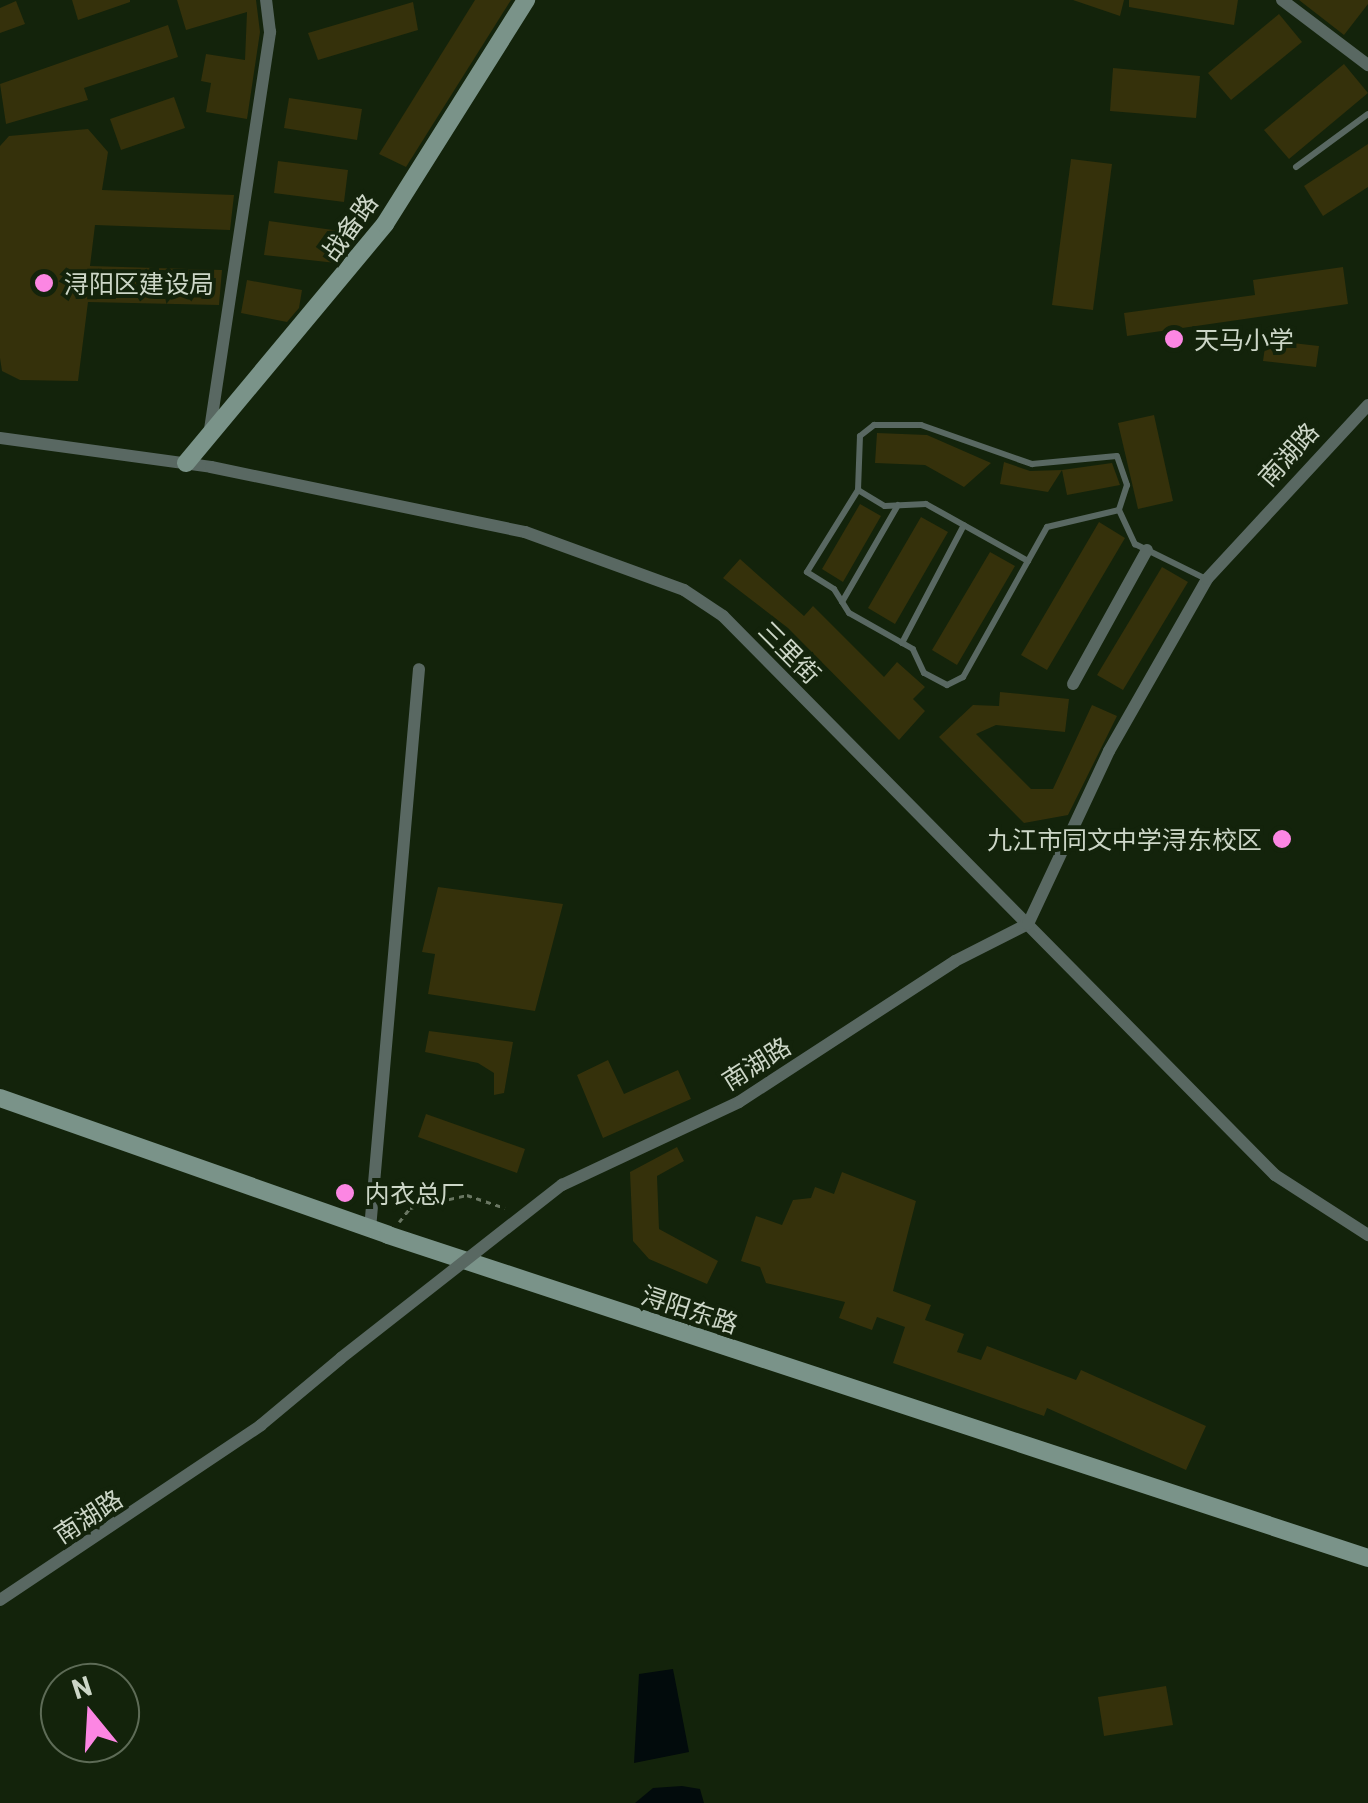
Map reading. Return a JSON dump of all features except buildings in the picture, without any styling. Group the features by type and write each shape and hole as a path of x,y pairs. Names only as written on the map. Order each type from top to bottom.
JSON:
{"main road":[{"name":"战备路","path":"186,464 385,224 526,0"},
{"name":"浔阳东路","path":"0,1098 370,1229 1368,1558"}],"street":[{"path":"208,438 270,32 266,0"},
{"path":"1282,0 1368,65"},
{"name":"南湖路","path":"0,1600 261,1426 341,1358 562,1185 739,1102 955,962 1028,924 1110,751 1207,579 1368,405"},
{"name":"三里街","path":"0,438 186,464 525,532 684,590 723,616 1275,1175 1368,1234"},
{"path":"1072,684 1147,550"},
{"path":"370,1229 419,668"}],"lane":[{"path":"1296,167 1368,114"},
{"path":"874,425 920,425 1032,464 1117,456 1127,486 1119,510 1048,527 963,677 947,685 924,674 902,643 842,602 807,572 858,490 860,436 874,425"},
{"path":"858,490 884,506 926,504 1028,561"},
{"path":"842,602 898,505"},
{"path":"1119,510 1147,550 1207,579"},
{"path":"902,643 964,525"}],"path":[{"path":"388,1235 410,1208 468,1195 524,1215"}],"shaded area":[{"path":"673,1669 689,1752 634,1763 639,1674"},
{"path":"653,1788 700,1789 704,1803 635,1803"}],"place":[{"name":"浔阳区建设局","path":"44,283"},
{"name":"天马小学","path":"1174,339"},
{"name":"九江市同文中学浔东校区","path":"1282,839"},
{"name":"内衣总厂","path":"345,1193"}]}
